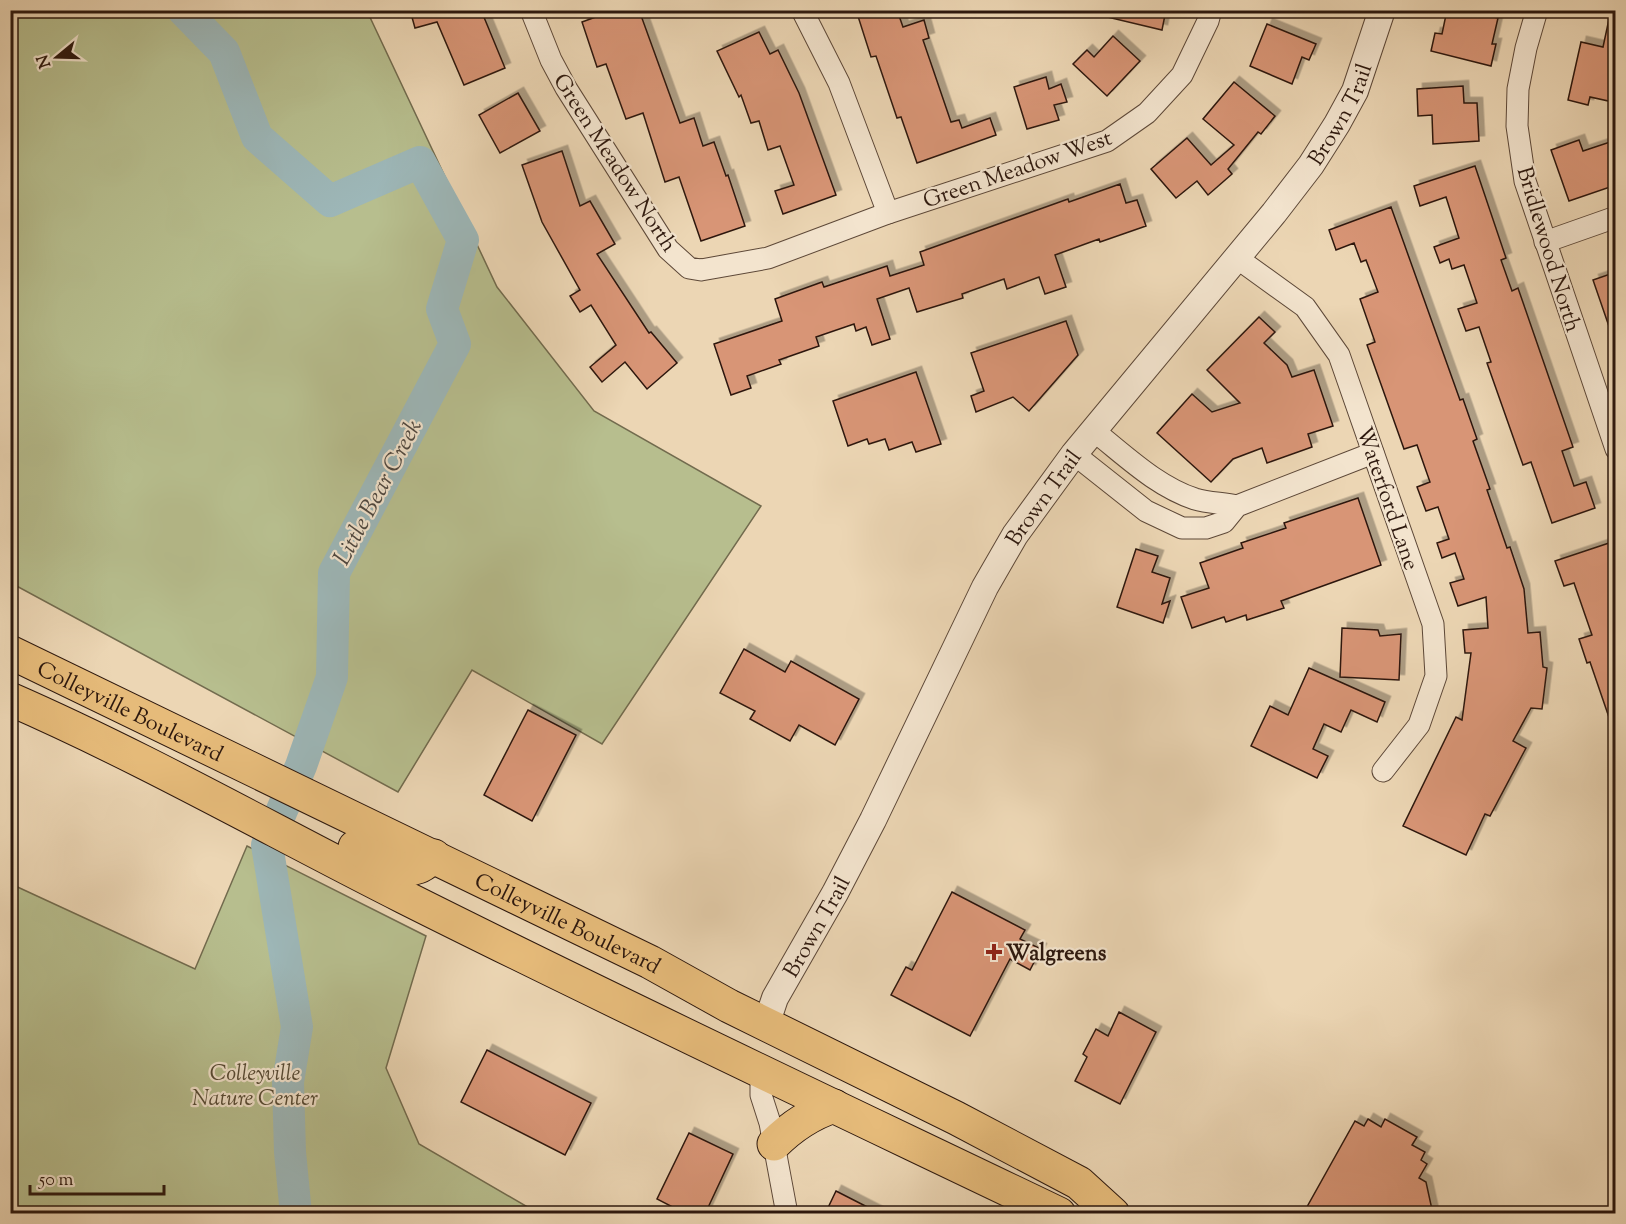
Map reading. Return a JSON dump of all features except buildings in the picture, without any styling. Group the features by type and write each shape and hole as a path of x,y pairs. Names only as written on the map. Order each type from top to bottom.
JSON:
{"main road":[{"name":"Colleyville Boulevard","path":"10,652 190,738 383,860 761,1071 1059,1214"},
{"name":"Colleyville Boulevard","path":"10,699 383,860 434,856 650,962 766,1025 956,1118 1079,1183 1113,1214"},
{"path":"761,1071 766,1025"},
{"path":"774,1144 796,1124 834,1106"},
{"path":"938,1155 956,1118"}],"street":[{"name":"Green Meadow North","path":"531,10 551,60 566,88 668,249 689,268 701,270 768,258"},
{"path":"802,10 839,83 888,213"},
{"name":"Green Meadow West","path":"768,258 888,213 1107,141 1147,113 1182,75 1211,10"},
{"name":"Brown Trail","path":"766,1025 775,998 835,893 873,820 985,587 1015,536 1074,454 1292,189 1337,124 1355,91 1383,10"},
{"name":"Bridlewood North","path":"1537,10 1526,48 1518,89 1516,126 1524,181 1616,449"},
{"path":"1545,242 1616,217"},
{"name":"Waterford Lane","path":"1237,258 1305,307 1339,355 1433,624 1436,676 1419,724 1383,771"},
{"path":"1094,431 1165,487 1198,500 1237,506"},
{"path":"1074,454 1146,511 1182,528 1206,528 1224,522 1237,506 1373,453"},
{"path":"761,1071 761,1095 770,1123 788,1214"}],"green space":[{"path":"10,11 367,11 497,287 594,411 761,506 602,744 472,670 398,792 11,583"},
{"name":"Colleyville Nature Center","path":"247,846 426,936 386,1068 419,1144 538,1213 11,1213 11,884 195,969"}],"waterway":[{"name":"Little Bear Creek","path":"183,10 224,52 257,137 330,201 420,162 463,240 442,309 455,344 334,573 332,677 301,766 267,845 297,1027 288,1082 290,1152 296,1214"}],"place":[{"name":"Walgreens","path":"994,952"}]}
